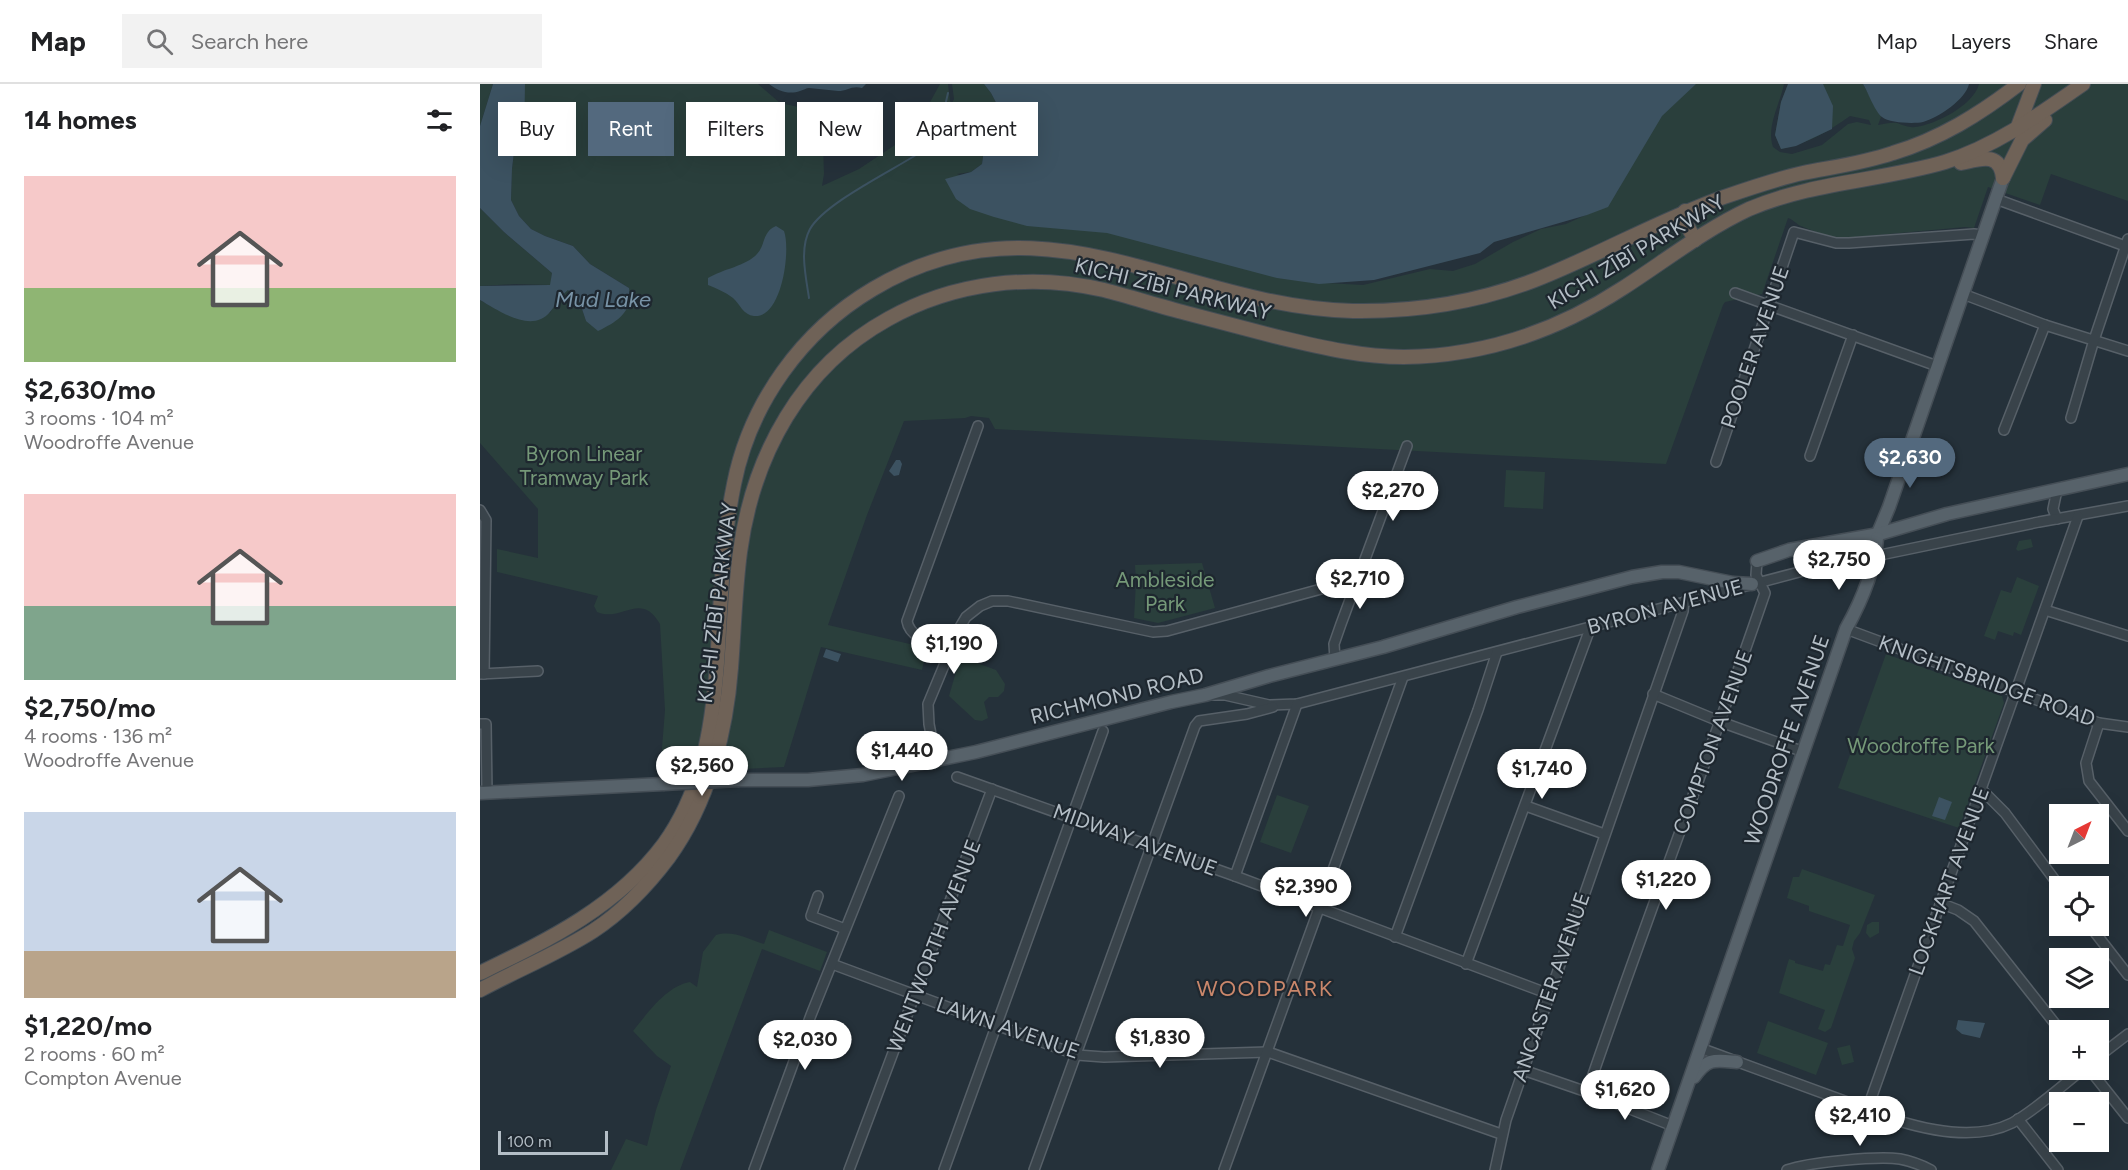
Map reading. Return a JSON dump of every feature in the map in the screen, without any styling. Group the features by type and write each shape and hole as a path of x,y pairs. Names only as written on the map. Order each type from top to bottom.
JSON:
{"highway":[{"name":"KICHI ZĪBĪ PARKWAY","path":"480,973 566,929 603,904 628,884 650,860 678,822 697,779 711,724 726,533 733,486 748,438 769,393 798,352 837,314 874,289 907,272 946,258 985,250 1035,248 1077,252 1125,262 1217,288 1290,305 1353,311 1415,308 1482,297 1537,280 1621,243 1684,211 1778,179 1881,157 1920,144 1976,115 2019,84"},
{"path":"2003,178 2017,128 2034,84"},
{"name":"KICHI ZĪBĪ PARKWAY","path":"480,990 594,930 620,910 655,875 681,838 707,783 724,723 731,673 741,544 761,464 782,422 810,384 843,350 875,327 918,305 951,292 983,285 1041,282 1100,289 1334,351 1394,357 1453,354 1498,345 1530,335 1565,320 1618,291 1722,223 1752,208 1823,186 1915,170 1959,157 2017,128 2083,84"},
{"path":"2003,178 2026,135 2092,84"},
{"path":"1915,170 1986,158 1999,163 2003,178"},
{"path":"1684,211 1691,214 1699,238"}],"main road":[{"name":"WOODROFFE AVENUE","path":"1658,1170 1846,629 1855,612 1870,556 2003,178"},
{"path":"1757,561 1789,550 1878,536 1947,514 2128,474"},
{"name":"RICHMOND ROAD","path":"484,793 863,775 976,752 1205,695 1383,647 1582,589 1662,572 1679,572 1733,583 1756,583"},
{"path":"1686,1088 1707,1063 1715,1060 1737,1062"}],"street":[{"path":"1996,199 2127,244 2094,340 2072,418"},
{"name":"POOLER AVENUE","path":"1716,462 1794,232 1836,243 1983,235"},
{"path":"1735,293 1937,366"},
{"path":"1963,294 2045,325 2128,351"},
{"path":"2004,430 2045,325"},
{"path":"1810,456 1853,335"},
{"path":"951,649 915,635 909,630 908,617 978,426"},
{"path":"1335,659 1334,644 1407,446"},
{"path":"2057,490 2053,510 2057,519"},
{"name":"BYRON AVENUE","path":"1205,695 1225,696 1278,706 1297,704 1756,583 1870,556 2128,506"},
{"path":"480,510 486,520 482,674 538,671"},
{"name":"LOCKHART AVENUE","path":"1867,1110 2078,516"},
{"name":"COMPTON AVENUE","path":"1587,1092 1721,722 1765,593 1756,583 1757,561"},
{"path":"936,760 929,724 928,704 966,617 980,606 992,601 1008,601 1121,626 1160,632 1343,583 1354,588"},
{"name":"ANCASTER AVENUE","path":"1495,1170 1501,1134 1684,609 1684,602"},
{"path":"2045,610 2128,636"},
{"path":"1466,964 1591,626"},
{"name":"KNIGHTSBRIDGE ROAD","path":"1846,629 2099,723 2128,727"},
{"path":"1395,938 1478,711 1497,652"},
{"path":"1224,1170 1321,909 1403,677"},
{"path":"1653,694 1804,752"},
{"path":"1235,876 1297,704"},
{"path":"1034,1170 1193,730 1199,721 1247,714 1278,706"},
{"path":"2099,723 2086,763 2089,781 2128,831"},
{"path":"480,724 486,724 484,793"},
{"path":"944,1170 1103,731"},
{"name":"MIDWAY AVENUE","path":"957,777 1235,876 1549,994"},
{"name":"WENTWORTH AVENUE","path":"849,1170 992,789"},
{"path":"1982,790 2005,813 2052,876"},
{"path":"754,1170 811,1015 899,796"},
{"path":"1526,806 1604,834"},
{"path":"818,896 811,916 845,929"},
{"path":"1940,903 1958,910 1974,921 2052,1020"},
{"path":"2098,936 2128,975"},
{"name":"LAWN AVENUE","path":"832,963 1077,1055 1104,1057 1268,1052 1501,1134"},
{"path":"2109,1049 2128,1034"},
{"path":"1700,1048 1867,1110 1920,1127 1962,1132 1997,1128 2018,1119 2069,1080"},
{"path":"1523,1070 1673,1126"},
{"path":"2098,1080 2128,1118"},
{"path":"2018,1119 2058,1170"},
{"path":"1787,1170 1885,1158 1909,1161 1931,1170"}],"green space":[{"path":"480,84 493,84 480,126"},
{"name":"Byron Linear Tramway Park","path":"525,84 758,84 779,102 686,102 686,156 785,156 785,104 797,107 797,156 823,156 822,186 859,169 878,156 883,156 883,153 895,145 895,156 983,156 982,164 971,172 957,174 1094,229 1308,282 1363,285 1430,269 1453,271 1475,264 1541,229 1566,224 1599,209 1617,192 1650,130 1687,84 1784,84 1772,124 1771,139 1773,147 1780,152 1792,154 1822,145 1848,124 1857,122 1871,125 1869,120 1850,116 1817,136 1781,149 1775,135 1781,102 1788,84 1863,84 1881,117 1878,125 1895,123 1913,127 1933,122 1953,113 1970,99 1979,84 2128,84 2128,201 2051,174 2040,205 1988,187 1974,228 1845,238 1812,230 1788,218 1762,294 1725,302 1723,305 1666,464 995,429 989,418 971,416 904,421 867,515 828,625 927,648 922,670 821,647 784,767 660,773 665,710 660,624 653,614 646,609 638,608 614,614 597,612 594,606 598,596 497,572 497,549 538,558 538,509 480,443 480,300 498,310 550,313 558,299 568,290 580,303 586,321 629,288 590,264 573,246 531,229 519,216 511,200 514,156 576,156 576,102 523,102"},
{"path":"940,84 948,84 950,101 930,102"},
{"path":"952,84 984,84 996,102 952,102"},
{"path":"480,208 552,273 551,285 480,286"},
{"path":"1506,470 1545,472 1543,509 1504,507"},
{"path":"2031,539 2033,547 2018,551 2016,549 2019,541"},
{"name":"Ambleside Park","path":"1202,563 1215,608 1158,623 1134,618 1135,565"},
{"path":"2017,577 2039,586 2021,635 2014,632 2013,636 1998,631 1995,640 1984,636 2001,590 2011,593"},
{"name":"Woodroffe Park","path":"1886,654 2002,696 2004,703 1959,828 1838,788"},
{"path":"966,659 996,670 1005,684 1004,691 998,697 989,697 984,702 988,718 982,721 975,720 949,696 958,665"},
{"path":"1277,795 1309,806 1291,853 1260,842"},
{"path":"1802,869 1875,895 1860,933 1854,941 1852,949 1855,958 1831,1028 1825,1032 1818,1029 1825,1010 1779,993 1789,959 1823,971 1825,964 1830,965 1837,945 1843,946 1850,925 1809,911 1809,906 1787,898 1793,877 1799,877"},
{"path":"1879,922 1879,933 1870,938 1866,933 1867,925"},
{"path":"769,930 827,952 820,971 762,949 680,1170 611,1170 626,1139 647,1146 671,1066 657,1056 633,1031 651,1009 673,989 690,982 697,987 703,952 716,935 734,934 764,944"},
{"path":"1768,1021 1828,1043 1816,1075 1757,1053"},
{"path":"1850,1045 1854,1062 1842,1065 1837,1048"}],"water":[{"name":"Mud Lake","path":"493,84 525,84 525,102 498,102 498,156 514,156 511,200 519,216 531,229 573,246 590,264 629,288 629,303 618,319 598,331 586,321 580,303 568,290 550,312 534,321 515,318 480,300 480,286 550,285 552,273 480,208 480,126"},
{"path":"769,84 866,84 862,88 855,87 841,91 809,88 792,93"},
{"path":"984,84 1696,84 1662,116 1608,207 1494,242 1480,253 1374,280 1319,284 1277,278 1107,233 1027,226 970,209 956,199 945,179 971,172 982,164 983,156 1038,156 1038,102 996,102"},
{"path":"1788,84 1823,84 1833,106 1832,129 1796,146 1781,149 1775,135 1781,102"},
{"path":"1863,84 1969,84 1963,96 1943,112 1929,120 1914,123 1896,122 1882,117"},
{"path":"776,226 784,231 786,240 782,282 771,307 764,314 750,315 733,298 708,285 708,278 752,258 760,250 768,232"},
{"path":"896,460 900,460 902,464 899,475 894,476 889,471"},
{"path":"826,649 841,654 838,662 823,657"},
{"path":"1939,797 1952,802 1945,820 1932,816"},
{"path":"1958,1020 1985,1023 1980,1038 1962,1034 1956,1029"}],"waterway":[{"path":"809,298 804,254 810,229 817,219 843,199 916,155 928,145 945,106 948,93"}],"district":[{"name":"WOODPARK","path":"1265,988"}]}
